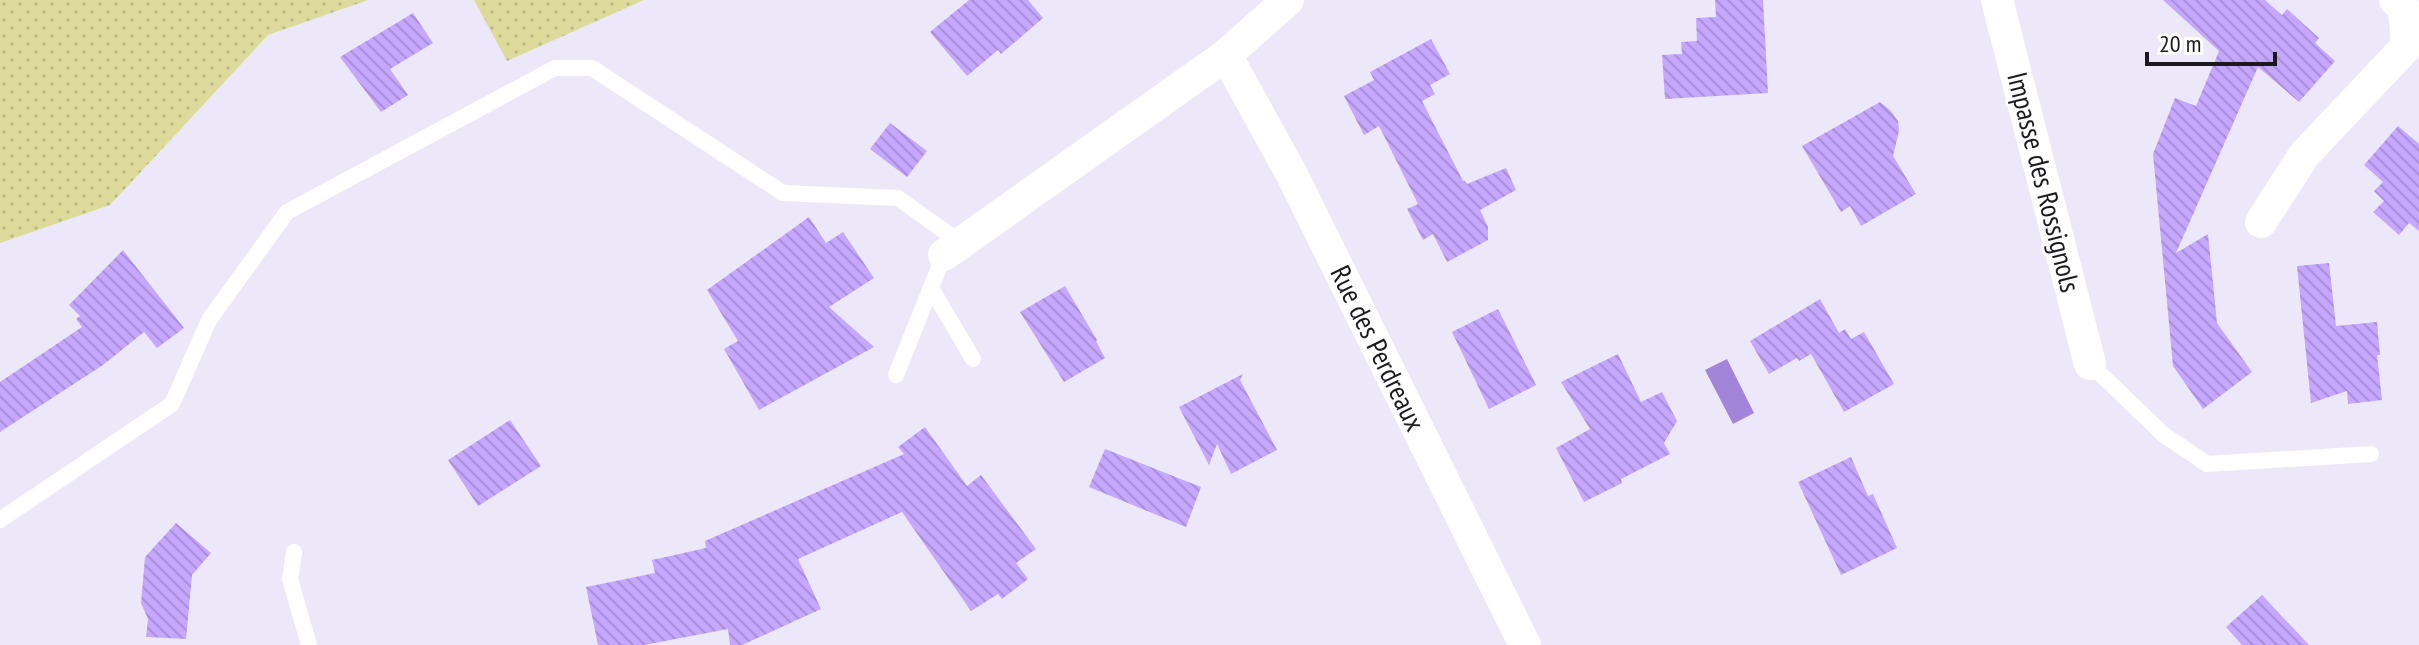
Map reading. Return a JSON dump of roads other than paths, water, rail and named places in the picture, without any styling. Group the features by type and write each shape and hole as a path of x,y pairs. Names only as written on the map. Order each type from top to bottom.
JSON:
{"street":[{"path":"952,249 1226,55 1288,0"},
{"name":"Impasse des Rossignols","path":"1997,0 2090,364"},
{"path":"2261,222 2304,155 2407,46 2404,8 2395,0"},
{"name":"Rue des Perdreaux","path":"1226,55 1291,173 1525,645"}],"lane":[{"path":"0,520 172,404 209,320 287,212 555,68 592,68 783,193 898,198 952,249 931,288 896,375"},
{"path":"931,288 973,359"},
{"path":"2090,364 2164,435 2207,464 2371,454"},
{"path":"294,552 290,579 309,645"}]}
